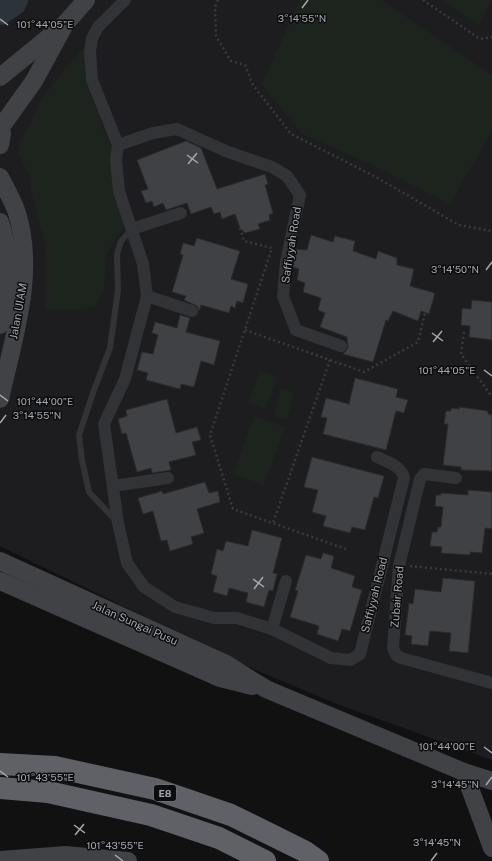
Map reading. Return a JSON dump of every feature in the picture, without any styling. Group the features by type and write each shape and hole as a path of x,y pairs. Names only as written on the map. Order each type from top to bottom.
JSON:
{"highway":[{"name":"E8","path":"0,764 54,767 156,789 231,815 304,851 318,861"},
{"name":"E8","path":"0,788 48,792 151,815 219,838 265,861"}],"main road":[{"path":"0,78 65,24 86,0"},
{"path":"0,145 1,126 34,81 65,24"},
{"name":"Jalan UIAM","path":"0,177 17,212 22,234 24,256 22,294 3,366 0,399"},
{"name":"Jalan UIAM","path":"0,222 10,271 0,325"},
{"name":"Jalan Sungai Pusu","path":"0,561 226,664 266,689 464,772 492,781"},
{"name":"Jalan Sungai Pusu","path":"0,581 220,678 266,689"},
{"path":"464,772 489,821 492,848"},
{"path":"0,860 66,855 128,861"}],"street":[{"name":"Saffiyyah Road","path":"125,0 106,16 98,27 92,38 90,52 92,80 118,145 116,160 119,190 143,264 146,296 124,379 104,424 118,523 127,563 144,587 174,607 214,618 237,618 272,629 331,658 350,660 360,654 404,478 403,473 399,468 377,457"},
{"name":"Saffiyyah Road","path":"118,145 153,133 177,129 228,152 272,167 287,176 300,195 286,262 284,296 296,330 341,346"},
{"path":"132,229 181,213"},
{"path":"146,296 192,311"},
{"name":"Zubair Road","path":"456,478 424,474 421,476 399,566 393,648 396,655 401,658 492,683"},
{"path":"113,486 168,478"},
{"path":"272,629 286,581"}],"lane":[{"path":"118,523 89,492 82,460 79,435 110,348 118,290 117,254 121,240 132,229"}],"path":[{"path":"218,0 215,7 216,36 231,61 245,65 253,85 291,134 374,176 459,225 492,231"},
{"path":"423,0 480,39 492,37"},
{"path":"240,228 244,241 272,248 210,435 233,509 346,548"},
{"path":"245,330 364,372 418,342 425,313"},
{"path":"464,332 461,354 492,397"},
{"path":"273,523 330,360"},
{"path":"399,566 492,574"}],"shaded area":[{"path":"0,0 492,0 492,760 337,704 237,662 0,546"},
{"path":"300,0 381,0 492,75 492,131 450,204 370,164 302,134 262,84"},
{"path":"442,0 491,0 479,26"},
{"path":"84,48 85,78 103,128 112,145 125,225 106,254 104,290 96,305 76,310 45,310 46,249 31,191 30,177 18,153 20,140 26,133 41,100 62,72"},
{"path":"260,370 277,377 265,409 248,403"},
{"path":"281,389 295,392 287,419 273,416"},
{"path":"254,416 285,427 264,485 233,474"}],"building":[{"path":"186,141 201,148 217,189 265,174 268,184 265,185 273,213 269,215 270,220 258,224 260,229 245,233 240,228 235,214 222,219 220,212 214,214 211,207 191,214 187,203 166,210 163,203 154,207 152,201 146,203 141,191 148,189 137,160"},
{"path":"311,235 333,242 335,236 355,241 353,251 376,259 378,251 397,258 397,265 414,269 410,286 435,293 429,314 421,311 418,321 393,311 388,321 386,320 373,362 343,354 348,348 347,337 320,327 325,313 318,310 321,298 303,292 305,283 297,280 299,269 293,267 296,249 307,250"},
{"path":"197,238 240,251 231,279 248,284 243,303 237,301 235,308 231,306 229,313 201,305 199,311 197,306 184,300 186,296 172,292 183,255 180,254 183,243 194,246"},
{"path":"472,300 492,302 492,340 469,337 470,326 461,325 462,308 471,309"},
{"path":"180,315 190,318 186,332 220,341 214,365 201,361 194,387 181,384 180,389 146,380 148,373 137,370 142,352 153,354 158,335 152,333 155,322 177,328"},
{"path":"355,378 398,389 396,397 408,400 404,413 396,411 386,450 323,434 327,418 321,417 326,398 349,404"},
{"path":"167,399 176,433 197,427 201,440 192,442 196,455 169,462 171,470 152,473 151,468 137,472 126,433 122,434 118,419 127,416 126,410"},
{"path":"459,407 488,411 488,414 492,415 492,471 461,470 461,467 443,465 448,424 444,424 446,411 451,411 451,408 459,409"},
{"path":"312,457 384,476 378,498 374,497 365,530 352,527 350,533 323,526 326,516 312,512 318,490 304,487"},
{"path":"205,482 209,493 218,491 220,502 197,509 204,533 191,537 193,544 170,551 167,540 161,541 153,511 143,514 138,498 162,491 163,494"},
{"path":"468,490 492,492 492,529 485,528 482,553 470,552 470,555 441,553 442,547 430,546 432,532 437,532 438,527 441,527 443,507 435,506 436,495 441,495 441,493 468,495"},
{"path":"252,530 282,538 273,573 277,574 273,591 269,590 264,607 246,602 248,593 229,588 227,596 213,592 217,576 211,574 217,549 223,551 226,541 248,546"},
{"path":"323,553 334,556 331,568 355,576 352,587 362,590 350,631 342,629 338,641 317,634 319,626 290,617 298,591 295,590 306,555 321,559"},
{"path":"443,578 475,581 468,653 449,651 451,633 430,631 428,646 411,644 412,636 405,635 409,603 413,604 415,589 441,592"}],"waterway":[{"path":"0,13 14,4 16,0"}]}
